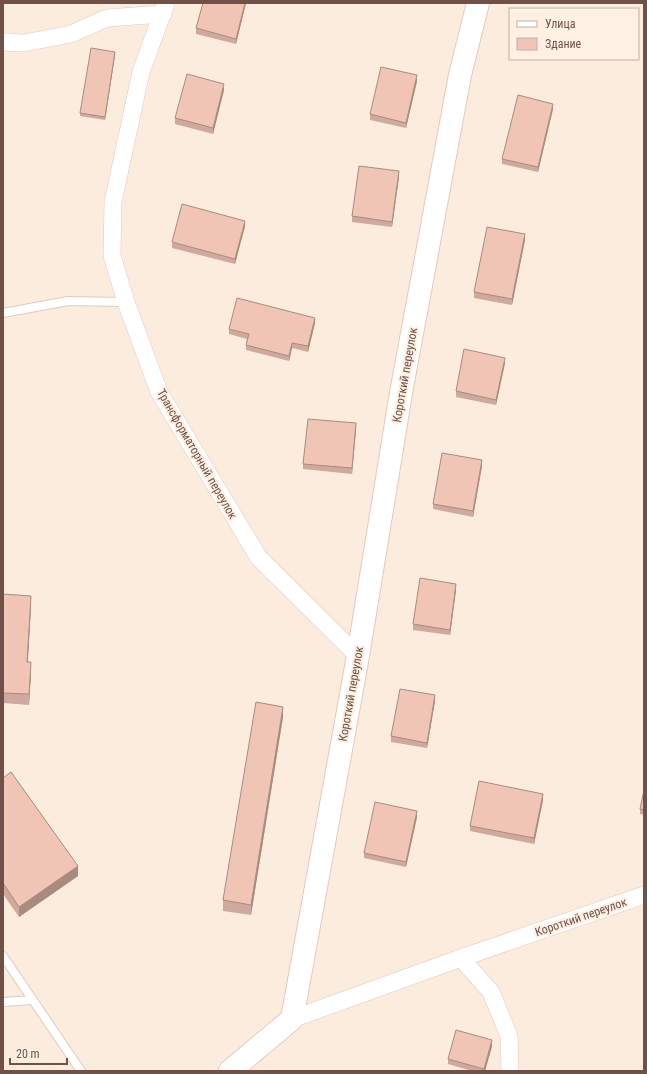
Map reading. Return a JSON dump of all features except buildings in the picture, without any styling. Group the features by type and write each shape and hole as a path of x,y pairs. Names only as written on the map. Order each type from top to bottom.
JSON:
{"street":[{"name":"Короткий переулок","path":"292,1019 358,656 401,393 460,75 478,3"},
{"name":"Трансформаторный переулок","path":"165,8 141,72 113,202 112,256 126,302 160,392 259,558 358,656"},
{"path":"3,42 24,43 71,34 107,18 165,8"},
{"name":"Короткий переулок","path":"292,1019 461,958 644,895"},
{"path":"461,958 492,992 509,1036 510,1071"},
{"path":"230,1071 292,1019"}],"lane":[{"path":"3,313 68,300 126,302"},
{"path":"3,956 81,1071"},
{"path":"3,1002 32,1000"}]}
